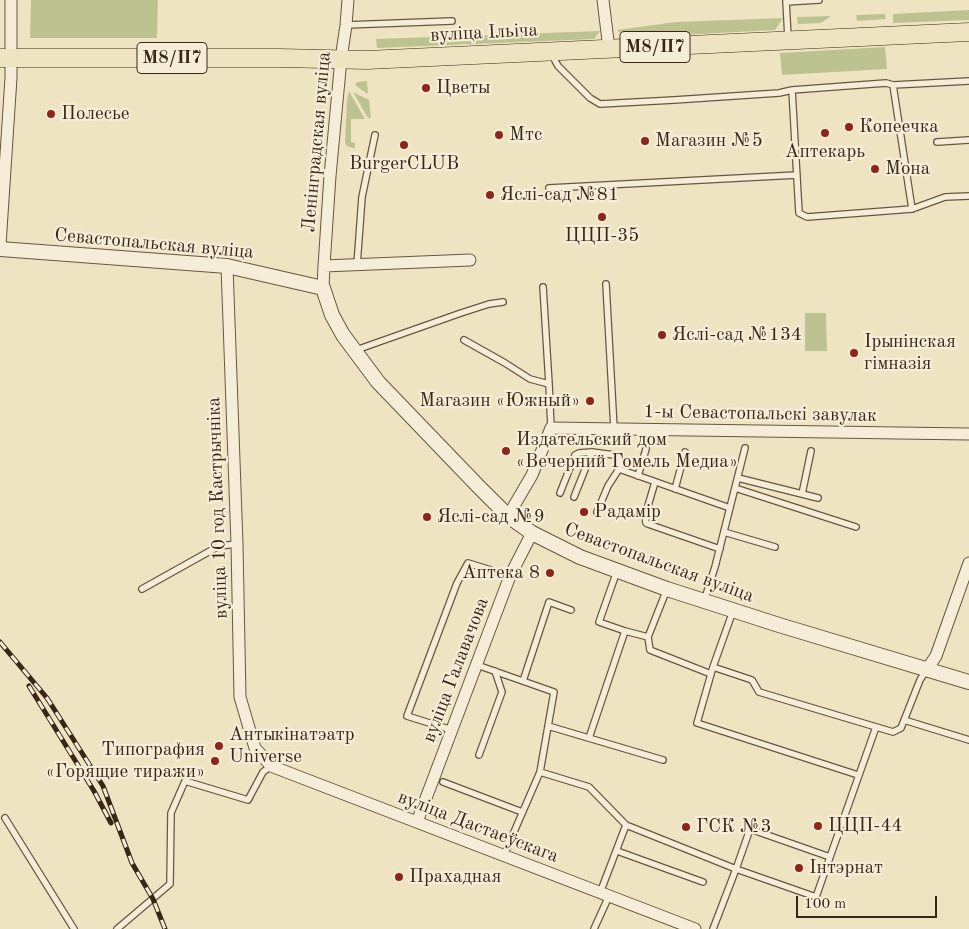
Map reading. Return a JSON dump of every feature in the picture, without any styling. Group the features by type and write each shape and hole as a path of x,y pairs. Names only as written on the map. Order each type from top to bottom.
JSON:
{"main road":[{"name":"вуліца Ільіча","path":"6,58 367,60 969,32"}],"street":[{"path":"0,245 6,58 11,0"},
{"name":"Ленінградская вуліца","path":"324,288 331,166 348,0"},
{"path":"604,0 609,49"},
{"name":"Севастопальская вуліца","path":"0,249 226,266 324,288 332,315 354,351 378,382 508,516 532,533 580,557 667,589 733,611 969,682"},
{"path":"324,266 470,260"},
{"name":"вуліца 10 год Кастрычніка","path":"226,266 237,544 240,697 254,748"},
{"path":"508,516 532,475 550,428"},
{"name":"1-ы Севастопальскі завулак","path":"550,428 969,434"},
{"name":"вуліца Галавачова","path":"417,822 510,576 532,533"},
{"path":"927,669 936,656 969,562"},
{"name":"вуліца Дастаеўскага","path":"254,748 271,766 695,929"}],"lane":[{"path":"788,40 786,1 819,0"},
{"path":"346,26 452,21"},
{"path":"550,51 558,66 586,94 600,104 779,93 792,90 886,83 893,85 969,81"},
{"path":"893,85 912,209"},
{"path":"792,90 799,213 807,216 912,209 945,197 969,196"},
{"path":"357,264 362,197 375,135"},
{"path":"937,142 969,140"},
{"path":"549,188 797,175"},
{"path":"606,284 614,429"},
{"path":"543,287 550,428"},
{"path":"354,351 467,311 503,302"},
{"path":"464,340 530,379 549,384"},
{"path":"638,476 646,448"},
{"path":"704,601 716,567 745,448"},
{"path":"802,494 811,451"},
{"path":"574,497 592,452"},
{"path":"560,493 575,455 592,452 614,455 620,462 619,469 608,486 598,512"},
{"path":"675,489 685,452"},
{"path":"619,469 730,508"},
{"path":"738,478 818,498"},
{"path":"655,482 645,516 646,523 720,550"},
{"path":"735,488 856,527"},
{"path":"724,532 775,547"},
{"path":"142,589 219,546 237,544"},
{"path":"452,730 407,716 410,707 457,584 468,563 510,576"},
{"path":"617,571 599,622 648,637"},
{"path":"667,589 648,637 650,650 712,670 752,680 759,692 893,732 901,728 920,680 927,669"},
{"path":"523,681 549,602 570,610"},
{"path":"733,611 696,723 858,775"},
{"path":"590,738 625,631"},
{"path":"477,665 554,692 540,772 504,856"},
{"path":"479,755 502,692 495,671"},
{"path":"904,720 969,740"},
{"path":"548,726 663,760"},
{"path":"540,772 589,787 626,825 736,869 816,897 876,727"},
{"path":"117,929 170,884 172,812 185,781 248,800 263,772 271,766"},
{"path":"444,782 522,812"},
{"path":"4,818 74,929"},
{"path":"594,929 626,825"},
{"path":"713,929 750,829 830,857"},
{"path":"617,851 703,882"}],"green space":[{"path":"31,0 158,0 157,38 30,38"},
{"path":"969,10 969,20 893,23 893,14"},
{"path":"885,14 886,19 857,21 856,15"},
{"path":"831,16 821,23 798,24 797,17"},
{"path":"783,18 775,30 625,38 617,30 676,22"},
{"path":"600,31 594,39 377,48 376,39"},
{"path":"885,47 887,69 782,75 780,53"},
{"path":"367,81 368,93 355,85 357,82"},
{"path":"349,91 365,119 351,119 351,142 355,143 355,148 347,146 345,143"},
{"path":"353,92 369,100 371,118 368,118"},
{"path":"805,313 826,313 827,351 805,351"}],"railway":[{"path":"0,642 47,698 103,786 132,863 153,899 165,929"},
{"path":"29,686 94,791 111,823"}],"place":[{"name":"Цветы","path":"426,88"},
{"name":"Полесье","path":"51,114"},
{"name":"Копеечка","path":"849,127"},
{"name":"Аптекарь","path":"825,133"},
{"name":"Мтс","path":"499,135"},
{"name":"Магазин №5","path":"645,141"},
{"name":"BurgerCLUB","path":"404,145"},
{"name":"Мона","path":"875,169"},
{"name":"Яслі-сад №81","path":"490,195"},
{"name":"ЦЦП-35","path":"602,217"},
{"name":"Яслі-сад №134","path":"662,335"},
{"name":"Ірынінская гімназія","path":"854,353"},
{"name":"Магазин «Южный»","path":"590,401"},
{"name":"Издательский дом «Вечерний Гомель Медиа»","path":"506,451"},
{"name":"Радамір","path":"584,512"},
{"name":"Яслі-сад №9","path":"427,517"},
{"name":"Аптека 8","path":"550,573"},
{"name":"Антыкінатэатр Universe","path":"219,746"},
{"name":"Типография «Горящие тиражи»","path":"215,761"},
{"name":"ЦЦП-44","path":"818,826"},
{"name":"ГСК №3","path":"686,827"},
{"name":"Інтэрнат","path":"799,868"},
{"name":"Прахадная","path":"399,877"}]}
